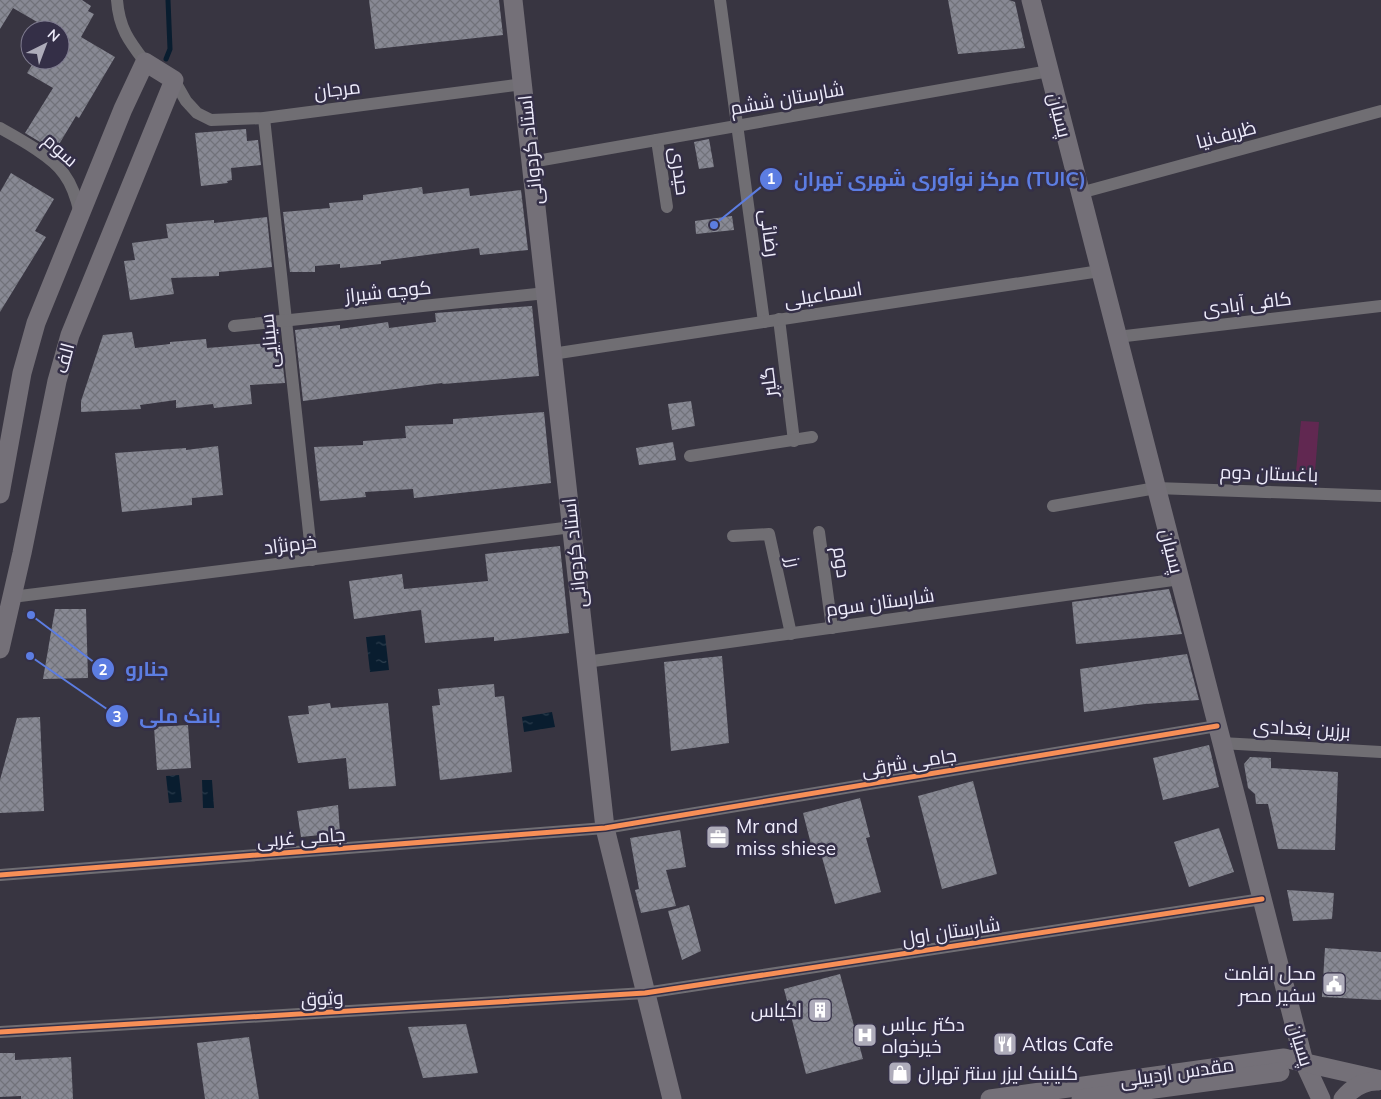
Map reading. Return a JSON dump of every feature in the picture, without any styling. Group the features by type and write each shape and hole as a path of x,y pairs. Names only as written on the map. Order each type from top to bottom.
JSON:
{"street":[{"path":"116,0 126,37 145,62 174,80"},
{"name":"استاد کردوانی","path":"513,0 605,828 672,1099"},
{"name":"رضائی","path":"720,0 764,322"},
{"name":"پسیان","path":"1030,0 1304,1062 1321,1099"},
{"name":"الف","path":"0,494 22,373 36,323 123,109 145,62"},
{"name":"شارستان ششم","path":"531,162 1049,71"},
{"name":"الف","path":"0,650 57,381 70,335 174,80"},
{"name":"مرجان","path":"174,80 186,102 197,113 211,120 264,118 522,84"},
{"name":"ظریف‌نیا","path":"1080,193 1381,111"},
{"name":"سینایی","path":"264,118 312,560"},
{"name":"سوم","path":"0,128 46,157 63,172 71,184 80,214"},
{"name":"حیدری","path":"657,140 666,207"},
{"name":"اسماعیلی","path":"552,354 1100,271"},
{"name":"کوچه شیراز","path":"234,326 546,293"},
{"name":"کافی آبادی","path":"1117,337 1381,306"},
{"name":"گلپر","path":"779,320 794,441"},
{"path":"690,456 812,437"},
{"name":"باغستان دوم","path":"1053,506 1156,488 1381,496"},
{"name":"خرم‌نژاد","path":"12,597 572,527"},
{"name":"دوم","path":"819,532 832,628"},
{"name":"رز","path":"733,536 769,534 791,634"},
{"name":"شارستان سوم","path":"586,662 1180,579"},
{"name":"برزین بغدادی","path":"1219,734 1381,752"},
{"name":"جامی شرقی","path":"605,828 1219,734"},
{"name":"جامی غربی","path":"0,875 605,828"},
{"name":"شارستان اول","path":"645,993 1262,899"},
{"name":"وثوق","path":"0,1032 645,993"},
{"name":"مقدس اردبیلی","path":"1081,1099 1139,1089 1284,1058 1381,1081"},
{"path":"1343,1099 1351,1090 1362,1083 1381,1081"},
{"name":"مقدس اردبیلی","path":"990,1099 1139,1089"}],"shaded area":[{"path":"1301,421 1319,422 1315,472 1296,471"}],"water":[{"path":"385,635 389,670 370,672 366,637"},
{"path":"552,712 555,727 524,732 522,717"},
{"path":"179,775 182,802 169,803 166,776"},
{"path":"202,780 212,780 214,808 203,808"}],"building":[{"path":"0,0 82,0 91,6 88,11 94,14 81,37 115,57 79,118 76,116 55,151 25,133 53,88 27,73 29,70 70,70 70,20 34,20 13,8 0,29"},
{"path":"369,0 499,0 503,35 375,49"},
{"path":"948,0 1009,0 1015,2 1025,48 958,54"},
{"path":"246,129 247,141 258,140 261,165 231,168 232,180 227,181 228,183 201,186 195,133"},
{"path":"709,139 714,167 699,169 694,142"},
{"path":"11,173 54,199 35,231 46,237 0,312 0,192"},
{"path":"422,187 423,194 469,188 470,196 521,190 528,250 480,255 479,248 381,261 381,264 340,268 340,264 315,266 315,272 290,272 283,212 330,208 329,203 363,200 363,195"},
{"path":"732,216 734,230 696,234 695,221"},
{"path":"267,217 272,267 219,272 219,276 171,278 174,294 130,300 124,261 135,260 132,243 168,238 166,224 214,220 214,223"},
{"path":"532,306 539,376 442,383 303,401 295,330 340,325 340,329 388,322 389,328 436,322 435,313"},
{"path":"132,332 135,348 170,344 170,342 206,339 207,348 280,342 285,383 250,385 252,404 214,408 213,404 176,408 176,400 140,405 141,409 81,412 81,401 103,335"},
{"path":"691,401 695,426 672,430 668,404"},
{"path":"544,412 551,483 414,498 413,489 365,492 366,497 320,501 314,447 363,445 363,441 406,438 405,426 453,424 453,419"},
{"path":"673,442 676,460 639,465 636,448"},
{"path":"218,446 223,495 192,498 192,505 122,512 115,453 186,448 186,450"},
{"path":"560,546 569,633 494,641 494,637 425,643 421,610 354,619 349,581 402,574 404,589 488,581 485,554"},
{"path":"1169,589 1182,634 1076,644 1072,602"},
{"path":"55,609 86,609 88,678 43,679"},
{"path":"1187,654 1199,700 1145,704 1084,712 1080,669"},
{"path":"722,656 729,743 671,751 664,662"},
{"path":"494,684 495,697 504,696 512,772 440,780 432,706 440,705 438,689"},
{"path":"330,703 331,708 388,703 396,786 349,789 346,758 298,763 288,716 309,714 308,706"},
{"path":"40,717 44,811 0,813 0,780 17,718"},
{"path":"188,725 191,768 157,770 154,727"},
{"path":"1209,745 1219,787 1163,800 1153,758"},
{"path":"1250,757 1271,758 1271,768 1338,772 1335,850 1278,849 1268,804 1256,804 1255,794 1248,788 1244,764"},
{"path":"973,781 997,874 942,889 918,796"},
{"path":"860,798 870,837 866,838 881,892 835,904 820,850 813,852 803,813"},
{"path":"338,805 340,833 301,837 297,811"},
{"path":"1219,828 1234,872 1189,887 1174,842"},
{"path":"680,830 686,867 666,870 676,906 641,913 635,890 639,889 630,838"},
{"path":"1287,890 1334,893 1332,919 1293,921"},
{"path":"689,905 701,951 682,960 668,911"},
{"path":"1325,948 1381,952 1381,1000 1322,997"},
{"name":"اکیاس","path":"840,974 863,1059 806,1074 784,989"},
{"path":"466,1024 478,1073 423,1078 408,1027"},
{"path":"249,1037 259,1099 205,1099 197,1043"},
{"path":"0,1053 15,1053 15,1060 71,1057 73,1099 21,1099 21,1096 0,1097"}],"waterway":[{"path":"166,59 170,49 168,0"}],"cycle path":[{"path":"0,875 605,828 1217,726"},
{"path":"0,1032 645,993 1262,899"}],"place":[{"name":"مرکز نوآوری شهری تهران (TUIC)","path":"714,225"},
{"name":"جنارو","path":"31,615"},
{"name":"بانک ملی","path":"30,656"},
{"name":"Mr and miss shiese","path":"718,837"},
{"name":"محل اقامت سفیر مصر","path":"1334,984"},
{"name":"اکیاس","path":"820,1010"},
{"name":"دکتر عباس خیرخواه","path":"865,1035"},
{"name":"Atlas Cafe","path":"1005,1044"},
{"name":"کلینیک لیزر سنتر تهران","path":"900,1073"}]}
